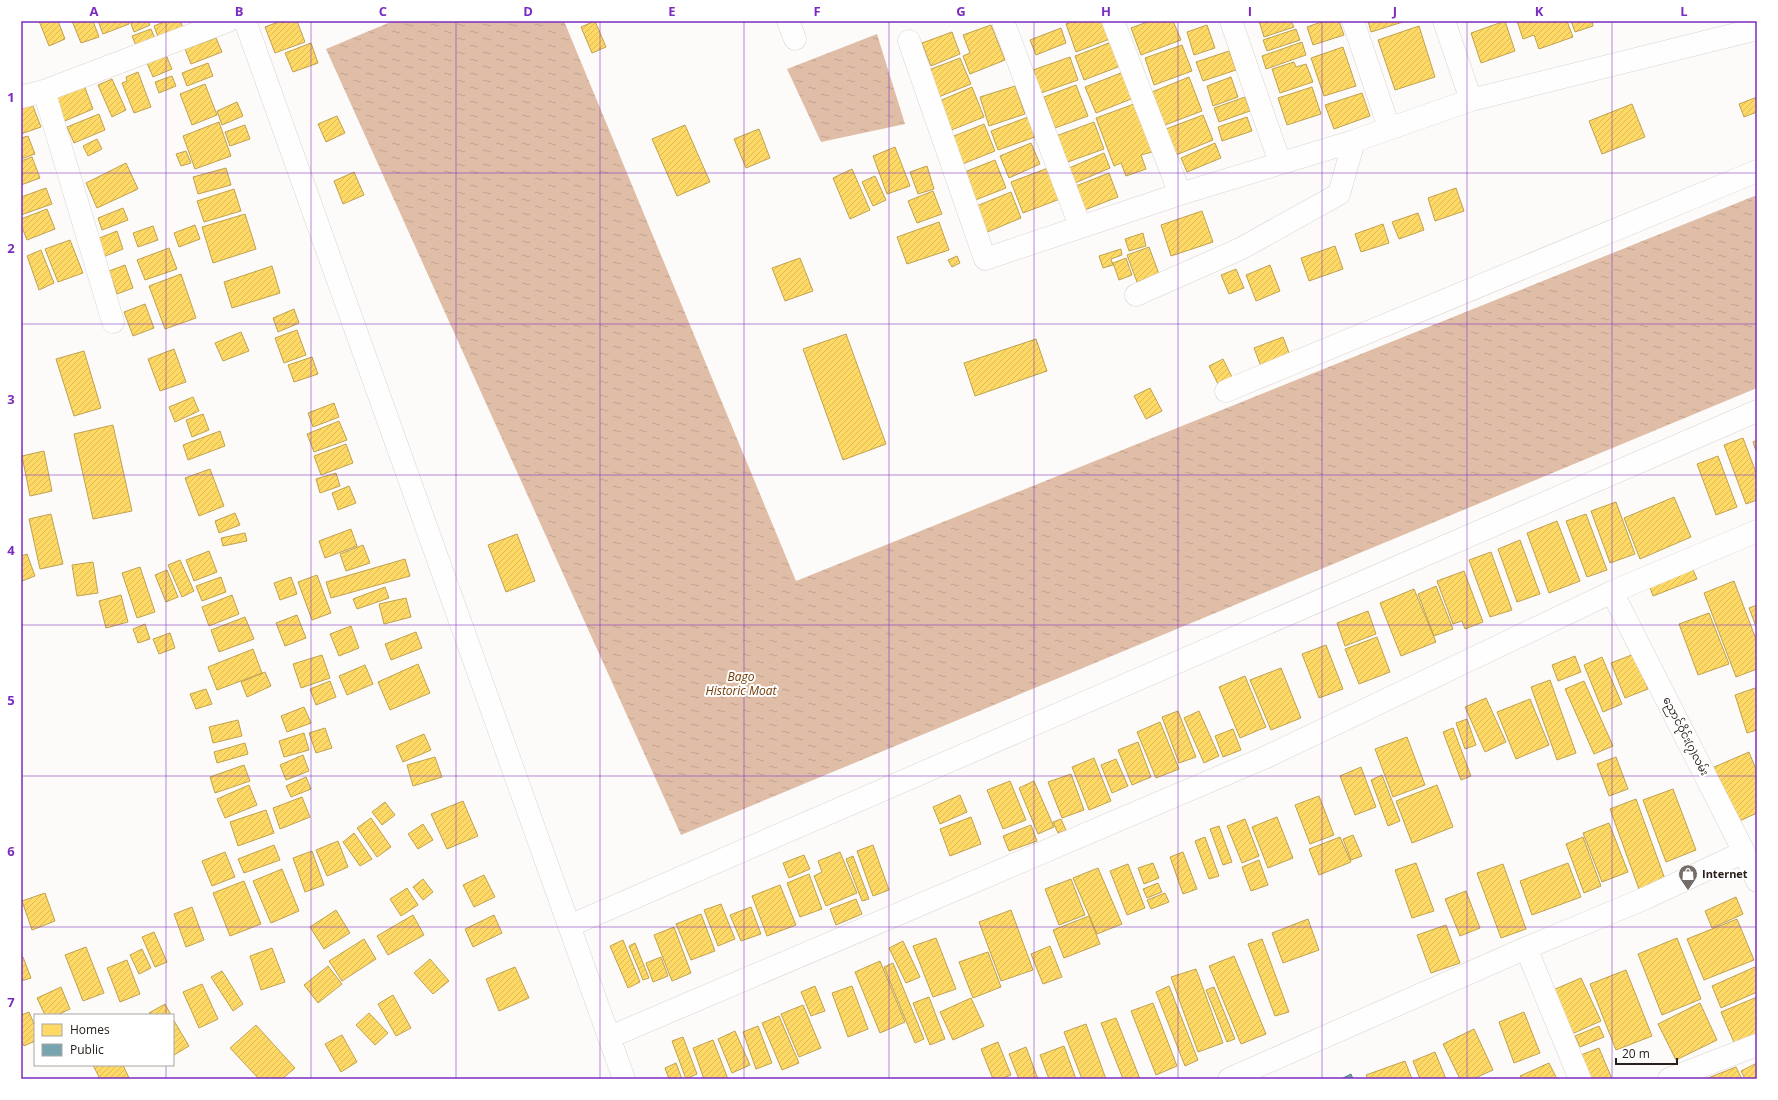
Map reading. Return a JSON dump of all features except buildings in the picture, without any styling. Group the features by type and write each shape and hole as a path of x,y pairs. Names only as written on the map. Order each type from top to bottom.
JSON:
{"street":[{"path":"21,98 44,91 228,21"},
{"path":"245,21 624,1079"},
{"path":"1003,21 1080,226"},
{"path":"1113,21 1180,194"},
{"path":"1231,21 1280,163"},
{"path":"1353,21 1389,128"},
{"path":"1444,21 1471,100"},
{"path":"909,41 985,259 1080,226 1180,194 1354,141 1471,100 1753,30"},
{"path":"44,91 113,322"},
{"path":"1136,295 1240,249 1339,194 1354,141"},
{"path":"1226,391 1757,171"},
{"path":"569,926 1757,411"},
{"path":"610,1037 1264,758 1612,592 1757,531"},
{"name":"ညောင်ဝိုင်း(၇)လမ်း","path":"1612,592 1744,852 1757,881"},
{"path":"1229,1079 1526,948 1646,898 1744,852"},
{"path":"1526,948 1580,1079"},
{"path":"1669,1079 1757,1045"}],"water":[{"name":"Bago Historic Moat","path":"393,21 564,21 796,581 1757,195 1757,388 681,835 326,49"},
{"path":"877,34 905,124 821,142 787,69"}],"place":[{"name":"Internet","path":"1688,891"}]}
